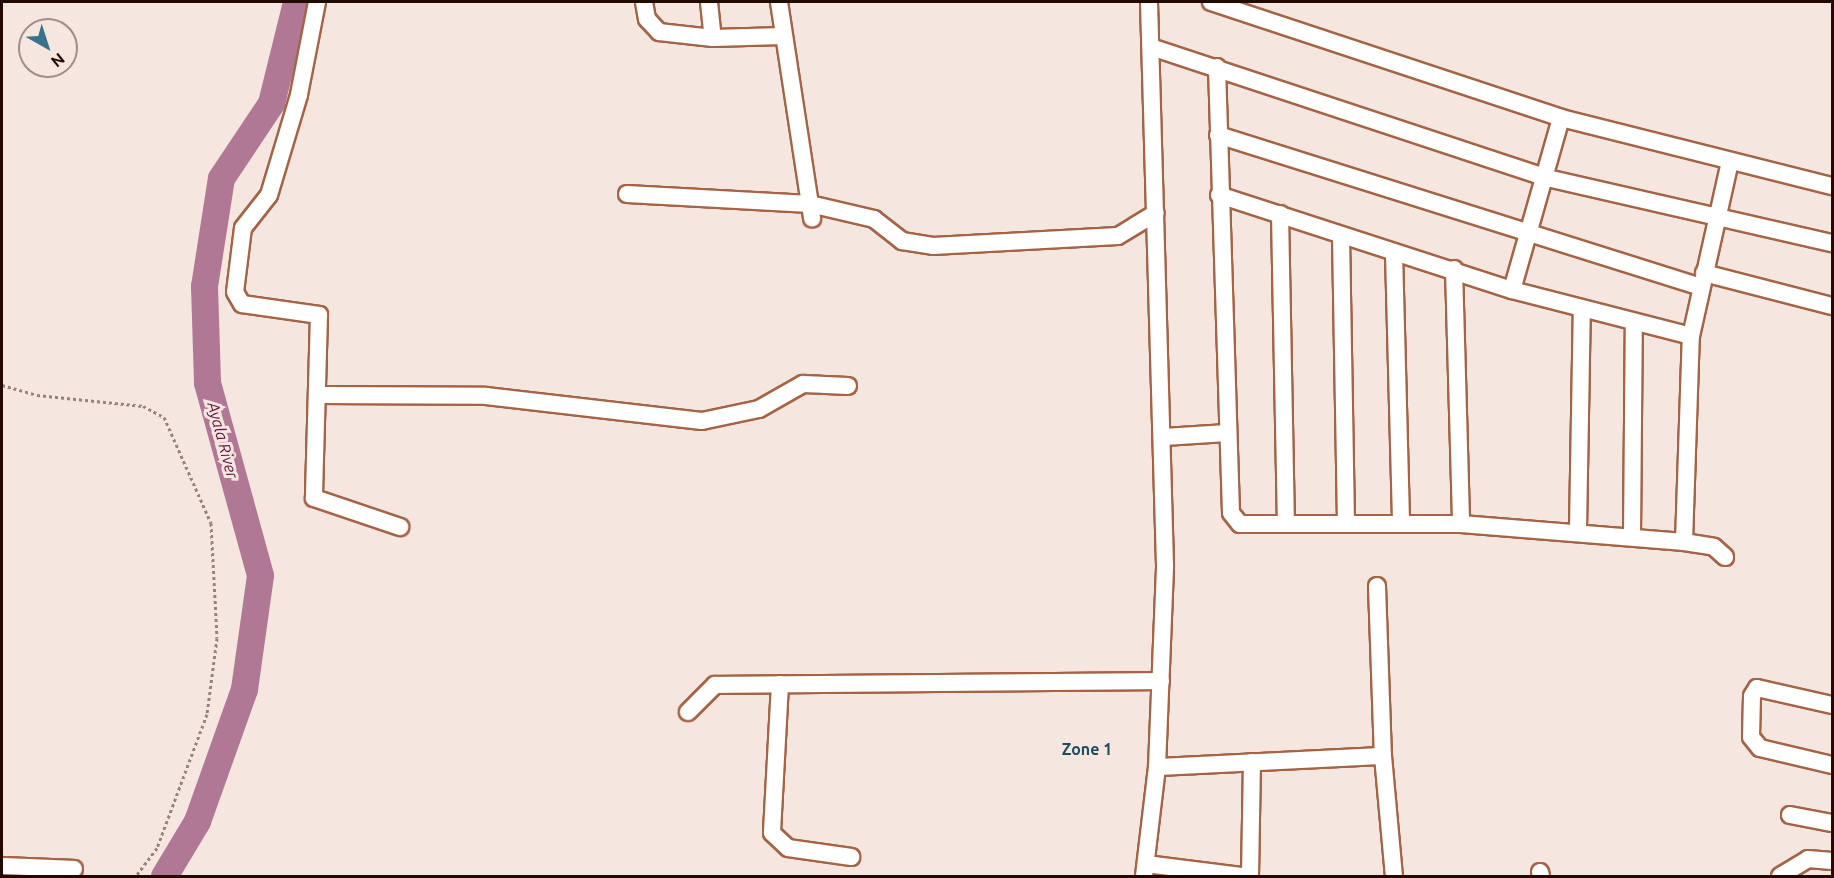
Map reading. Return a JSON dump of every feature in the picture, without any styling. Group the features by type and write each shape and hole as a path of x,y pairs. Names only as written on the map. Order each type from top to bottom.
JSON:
{"street":[{"path":"317,2 299,95 266,203 243,228 235,292 242,304 319,315 317,503 399,527"},
{"path":"644,2 647,19 659,32 713,38 783,36"},
{"path":"709,2 713,38"},
{"path":"779,2 811,211"},
{"path":"1149,2 1164,437 1161,681 1157,767 1145,870 1241,876"},
{"path":"1211,2 1561,118 1833,186"},
{"path":"1151,47 1218,67 1543,177 1715,214 1833,243"},
{"path":"1218,67 1219,195 1232,517 1240,524 1286,520 1346,520 1578,529 1684,542 1714,548 1725,557"},
{"path":"1512,290 1561,118"},
{"path":"1218,135 1529,236 1703,280 1833,306"},
{"path":"1684,542 1691,336 1715,214 1730,161"},
{"path":"627,194 874,219 903,241 933,246 1118,236 1156,213"},
{"path":"1219,195 1394,253 1454,269 1512,290 1582,310 1691,336"},
{"path":"1280,214 1286,520"},
{"path":"1341,236 1346,520"},
{"path":"1394,253 1401,522"},
{"path":"1454,269 1461,524"},
{"path":"1578,529 1582,310"},
{"path":"1632,534 1634,323"},
{"path":"319,395 486,396 702,421 759,410 803,384 848,386"},
{"path":"1164,437 1227,433"},
{"path":"1377,586 1383,756 1394,876"},
{"path":"688,712 715,685 1161,681"},
{"path":"780,684 772,833 788,848 851,857"},
{"path":"1833,705 1757,688 1752,696 1751,737 1760,747 1833,765"},
{"path":"1157,767 1383,756"},
{"path":"1250,876 1251,762"},
{"path":"1790,814 1833,824"},
{"path":"1780,876 1809,859 1833,861"},
{"path":"2,866 75,870"}],"path":[{"path":"2,385 37,395 143,406 164,417 211,523 217,638 207,714 157,848 136,876"}],"waterway":[{"name":"Ayala River","path":"164,876 197,821 244,689 260,575 207,382 204,286 221,178 271,103 296,2"}],"district":[{"name":"Zone 1","path":"1087,749"}]}
